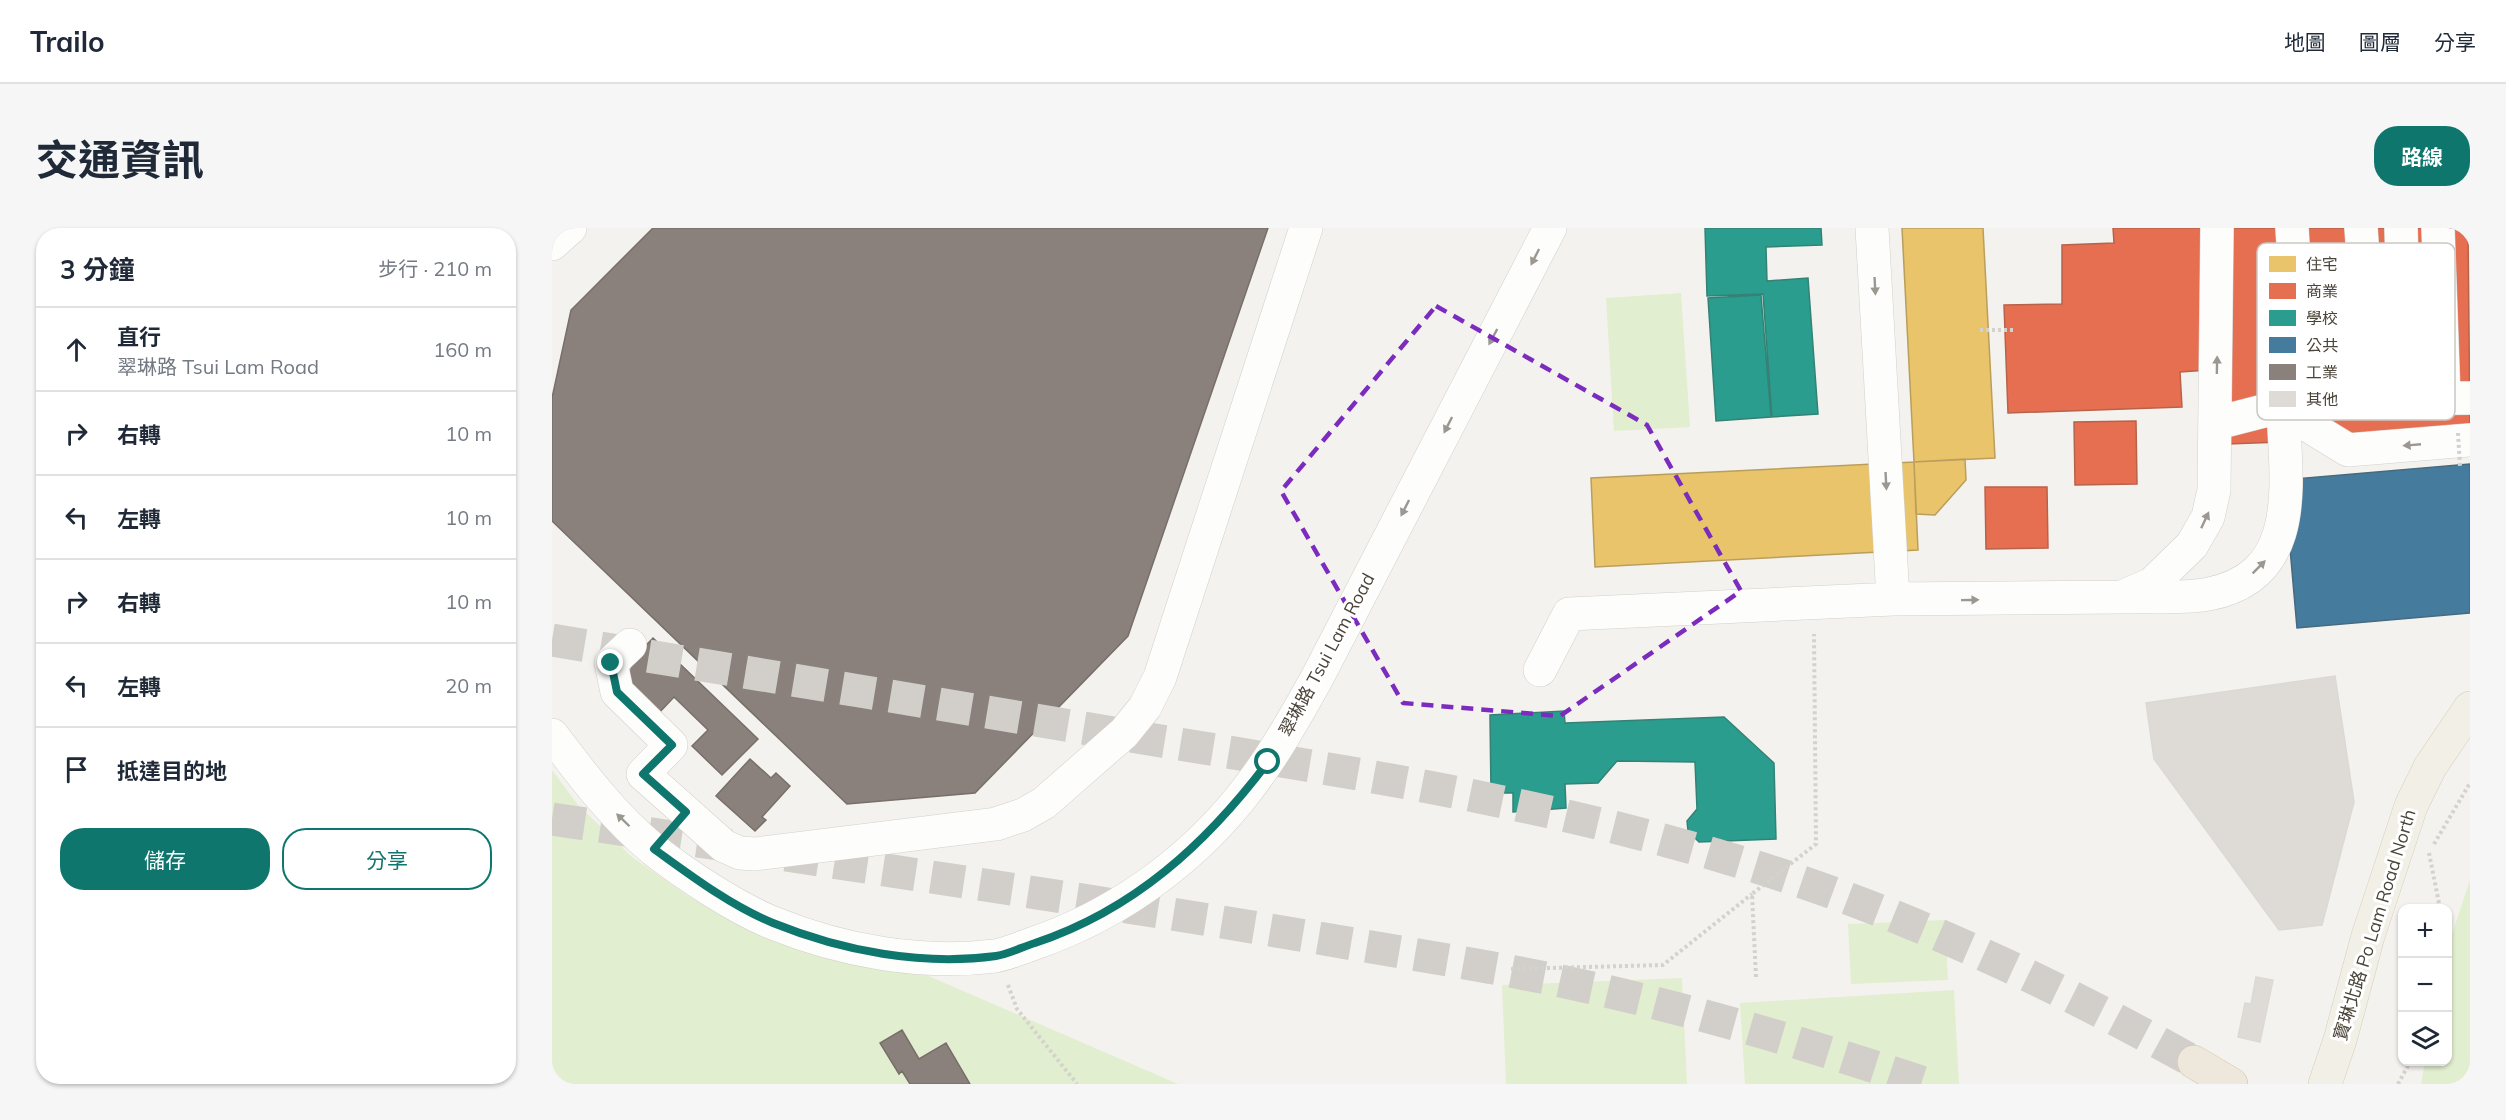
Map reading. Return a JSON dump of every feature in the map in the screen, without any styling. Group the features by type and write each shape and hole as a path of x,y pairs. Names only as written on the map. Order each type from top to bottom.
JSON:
{"highway":[{"path":"2194,1062 2231,1084"}],"main road":[{"name":"寶琳北路 Po Lam Road North","path":"2325,1084 2340,1040 2368,936 2411,806 2430,767 2470,708"}],"street":[{"path":"552,244 570,228"},
{"path":"630,645 611,663 617,692 672,745 643,774 724,846 740,853 755,854 996,824 1023,815 1044,803 1124,733 1144,706 1160,676 1306,228"},
{"name":"翠琳路 Tsui Lam Road","path":"552,735 600,798 654,849 709,888 772,923 849,947 930,959 997,956 1059,935 1125,902 1186,855 1238,802 1278,747 1317,678 1550,228"},
{"path":"1872,228 1893,599"},
{"path":"2122,597 2152,584 2171,567 2192,545 2208,517 2214,490 2217,423 2217,228"},
{"path":"2292,228 2293,243"},
{"path":"2361,228 2362,243"},
{"path":"2401,228 2401,243"},
{"path":"2438,228 2440,243"},
{"path":"2455,380 2457,398"},
{"path":"2217,423 2257,413"},
{"path":"1540,670 1569,614 1893,599 2208,594 2236,585 2260,569 2275,547 2283,524 2286,503 2283,420"},
{"path":"2304,420 2304,423 2348,450 2463,446"},
{"path":"654,849 686,812"}],"path":[{"path":"1980,330 2014,330"},
{"path":"1511,969 1664,964 1816,844 1813,603"},
{"path":"2439,904 2429,853 2470,783"},
{"path":"1752,894 1756,977"},
{"path":"997,956 1017,1009 1077,1084"},
{"path":"2398,1084 2408,1066"}],"highlighted area":[{"path":"1436,306 1647,425 1741,591 1560,716 1403,703 1281,491"}],"green space":[{"path":"1681,293 1690,427 1614,431 1606,298"},
{"path":"552,770 578,805 632,857 688,896 750,931 908,967 1178,1084 552,1084"},
{"path":"2470,880 2470,1084 2421,1084 2424,1066 2452,1066 2452,934"},
{"path":"1945,920 1948,980 1851,984 1848,924"},
{"path":"1682,978 1687,1084 1506,1084 1502,985"},
{"path":"1954,990 1959,1084 1745,1084 1740,1003"}],"building: 住宅":[{"path":"1902,228 1983,228 1995,458 1914,462"},
{"path":"1965,459 1966,480 1935,515 1916,514 1914,462"},
{"path":"1914,462 1918,550 1595,567 1591,478"}],"building: 商業":[{"path":"2113,228 2468,228 2470,435 2228,444 2223,369 2180,372 2182,407 2008,413 2004,305 2062,304 2062,245 2114,243"},
{"path":"2136,421 2137,484 2075,485 2074,422"},
{"path":"1985,487 2047,487 2048,548 1986,549"}],"building: 學校":[{"path":"1705,228 1821,228 1822,245 1766,247 1767,281 1808,278 1818,414 1772,417 1763,294 1707,296"},
{"path":"1761,295 1771,417 1716,421 1708,298"},
{"path":"1564,711 1565,723 1724,717 1774,763 1776,839 1699,842 1688,831 1687,821 1697,809 1695,762 1617,761 1598,783 1565,784 1566,808 1513,812 1513,793 1491,793 1490,715"}],"building: 公共":[{"path":"2470,464 2470,613 2297,628 2284,480"}],"building: 工業":[{"path":"653,228 1268,228 1128,636 975,793 847,804 552,521 552,398 571,310"},
{"path":"653,638 758,739 722,775 692,746 708,730 674,697 658,714 628,686 625,667"},
{"path":"750,759 771,778 776,773 790,786 762,817 766,820 755,831 716,796"},
{"path":"902,1030 919,1059 946,1043 970,1084 910,1084 902,1071 899,1074 880,1043"}],"building: 其他":[{"path":"2335,676 2354,802 2322,925 2279,930 2154,759 2146,703"},
{"path":"2256,977 2273,980 2260,1042 2238,1037 2245,1003 2251,1004"}],"tunnel":[{"path":"552,640 1380,778 1525,807 1669,841 1799,881 1915,925 2084,1003 2194,1062"},
{"path":"552,819 738,847"},
{"path":"786,855 1216,921 1545,978 1727,1022 1927,1084"}],"route":[{"path":"611,663 617,692 672,745 643,774 686,812 654,849 709,888 772,923 849,947 930,959 997,956 1059,935 1125,902 1186,855 1238,802 1268,762"}]}
